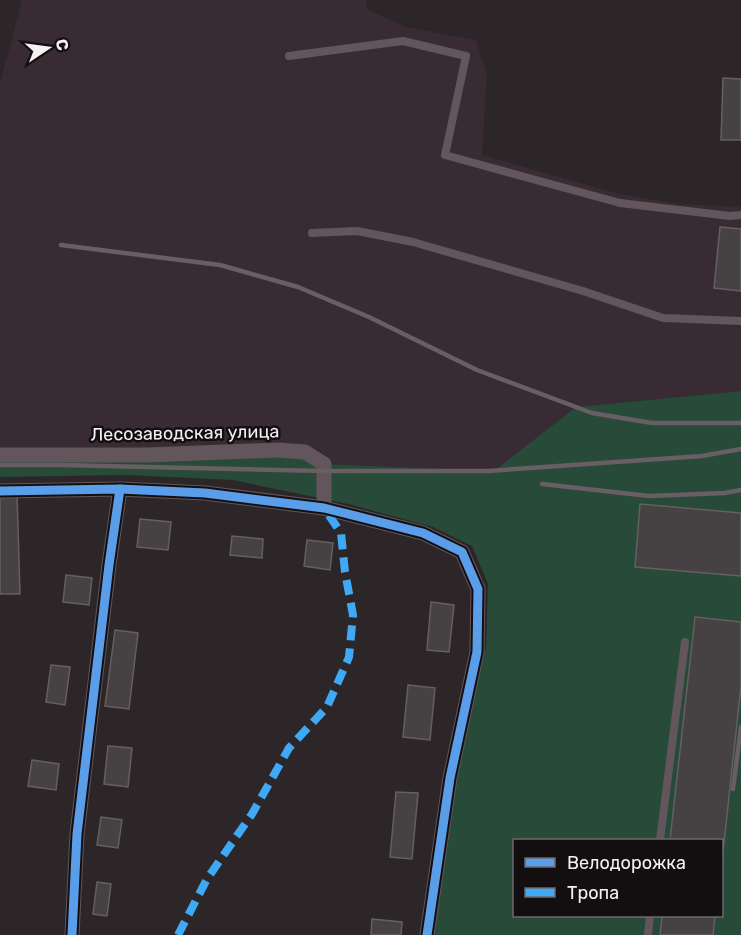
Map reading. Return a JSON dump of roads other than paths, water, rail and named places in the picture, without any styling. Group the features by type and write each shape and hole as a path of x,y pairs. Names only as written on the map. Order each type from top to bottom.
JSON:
{"street":[{"name":"Лесозаводская улица","path":"0,455 147,455 278,450 305,453 324,464 324,508"},
{"path":"72,935 77,834 120,489"},
{"path":"0,491 120,489 205,493 324,508 423,533 462,552 478,589 477,652 450,778 427,935"}],"lane":[{"path":"289,56 403,41 466,56 445,155 620,203 730,216 741,215"},
{"path":"312,233 357,231 413,242 583,291 663,318 741,321"},
{"path":"660,839 685,642"},
{"path":"648,935 650,917"}],"railway":[{"path":"61,245 220,265 298,287 369,317 477,370 592,413 652,423 741,423"},
{"path":"0,465 324,471 488,471 702,456 741,449"},
{"path":"542,484 649,496 725,493 741,490"},
{"path":"733,789 741,727"}]}
